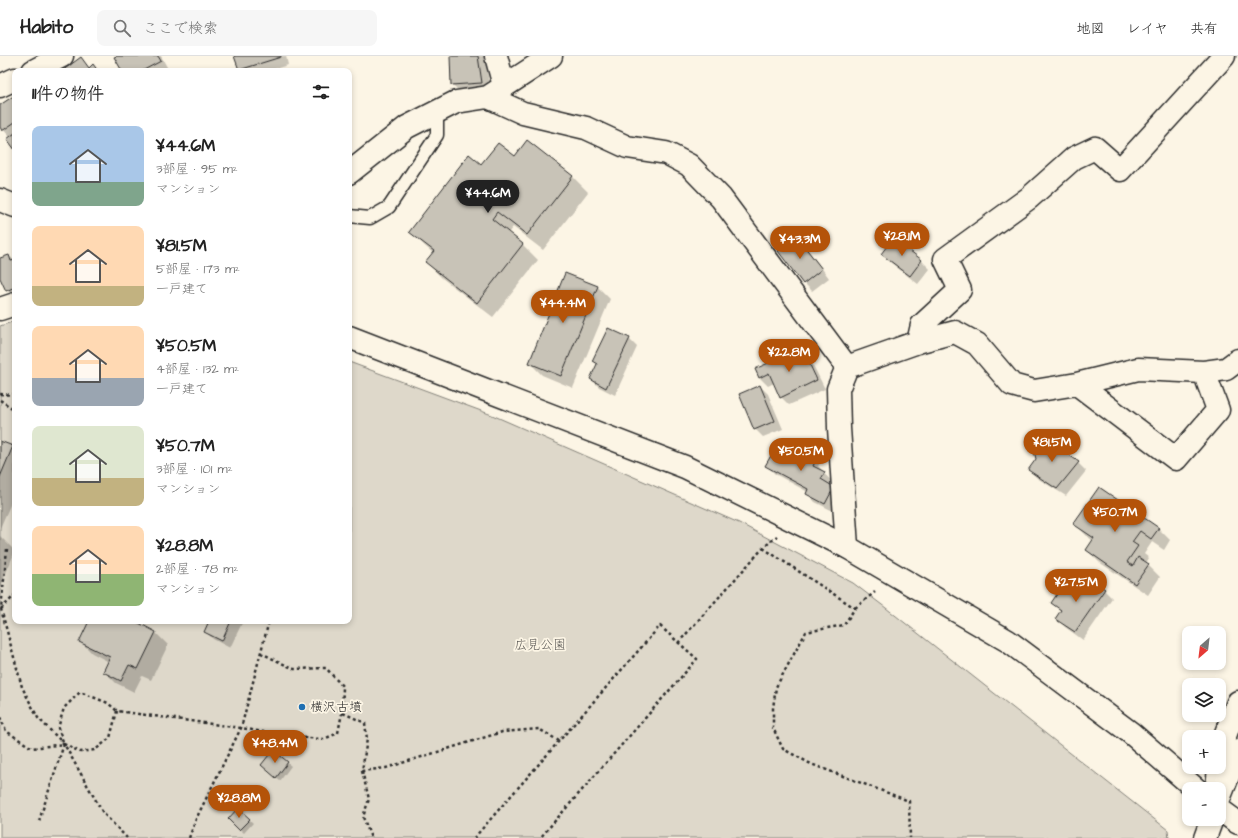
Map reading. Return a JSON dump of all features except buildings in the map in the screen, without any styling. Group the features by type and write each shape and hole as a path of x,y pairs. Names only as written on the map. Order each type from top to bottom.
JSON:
{"main road":[{"path":"23,56 31,68"},
{"path":"39,68 62,56"},
{"path":"496,56 496,91"},
{"path":"352,171 407,128 456,102 496,91 551,56"},
{"path":"918,342 922,325 960,290 945,259 1029,198 1074,158 1095,148 1120,170 1224,56"},
{"path":"0,86 12,80"},
{"path":"496,91 523,113 586,128 627,147 666,153 689,165 722,198 847,366"},
{"path":"0,200 12,205"},
{"path":"0,309 12,305"},
{"path":"848,547 839,428 838,389 847,366 918,342 955,332 977,344 1012,385 1034,391 1077,384 1138,369 1204,372 1226,370 1238,360"},
{"path":"352,338 685,467 848,547 1008,641 1131,733 1188,782"},
{"path":"1077,384 1176,459 1218,410 1204,372"},
{"path":"1218,782 1221,746 1238,702"},
{"path":"1226,782 1238,751"},
{"path":"1226,814 1238,823"},
{"path":"1205,838 1209,826"}],"lane":[{"path":"352,216 370,218 389,207 437,135 437,113"}],"path":[{"path":"0,394 12,395"},
{"path":"0,400 12,408"},
{"path":"678,643 763,548 778,535"},
{"path":"763,548 855,608"},
{"path":"7,549 0,610 22,687 38,718 64,744 80,752 95,750 110,738 117,711"},
{"path":"875,592 855,608 844,625 806,632 776,687 773,708 773,728 783,749 811,764 909,801 910,838"},
{"path":"0,610 12,598"},
{"path":"189,838 196,819 241,728 268,624"},
{"path":"474,838 660,626 697,659 540,838"},
{"path":"127,838 103,813 64,744 58,728 64,708 80,692 108,703 117,711 241,728 292,737 324,738 338,733 342,712 343,687 326,668 294,668 260,653"},
{"path":"342,712 365,723 367,739 362,771 369,799 363,817 371,838"},
{"path":"0,717 6,731 32,748 64,744"},
{"path":"362,771 386,768 502,732 539,729 559,741"},
{"path":"39,821 64,744"}],"green space":[{"name":"広見公園","path":"12,322 12,624 352,624 352,363 492,415 739,523 853,583 1168,830 1169,838 0,838 0,326"}],"place":[{"name":"横沢古墳","path":"302,707"}]}
